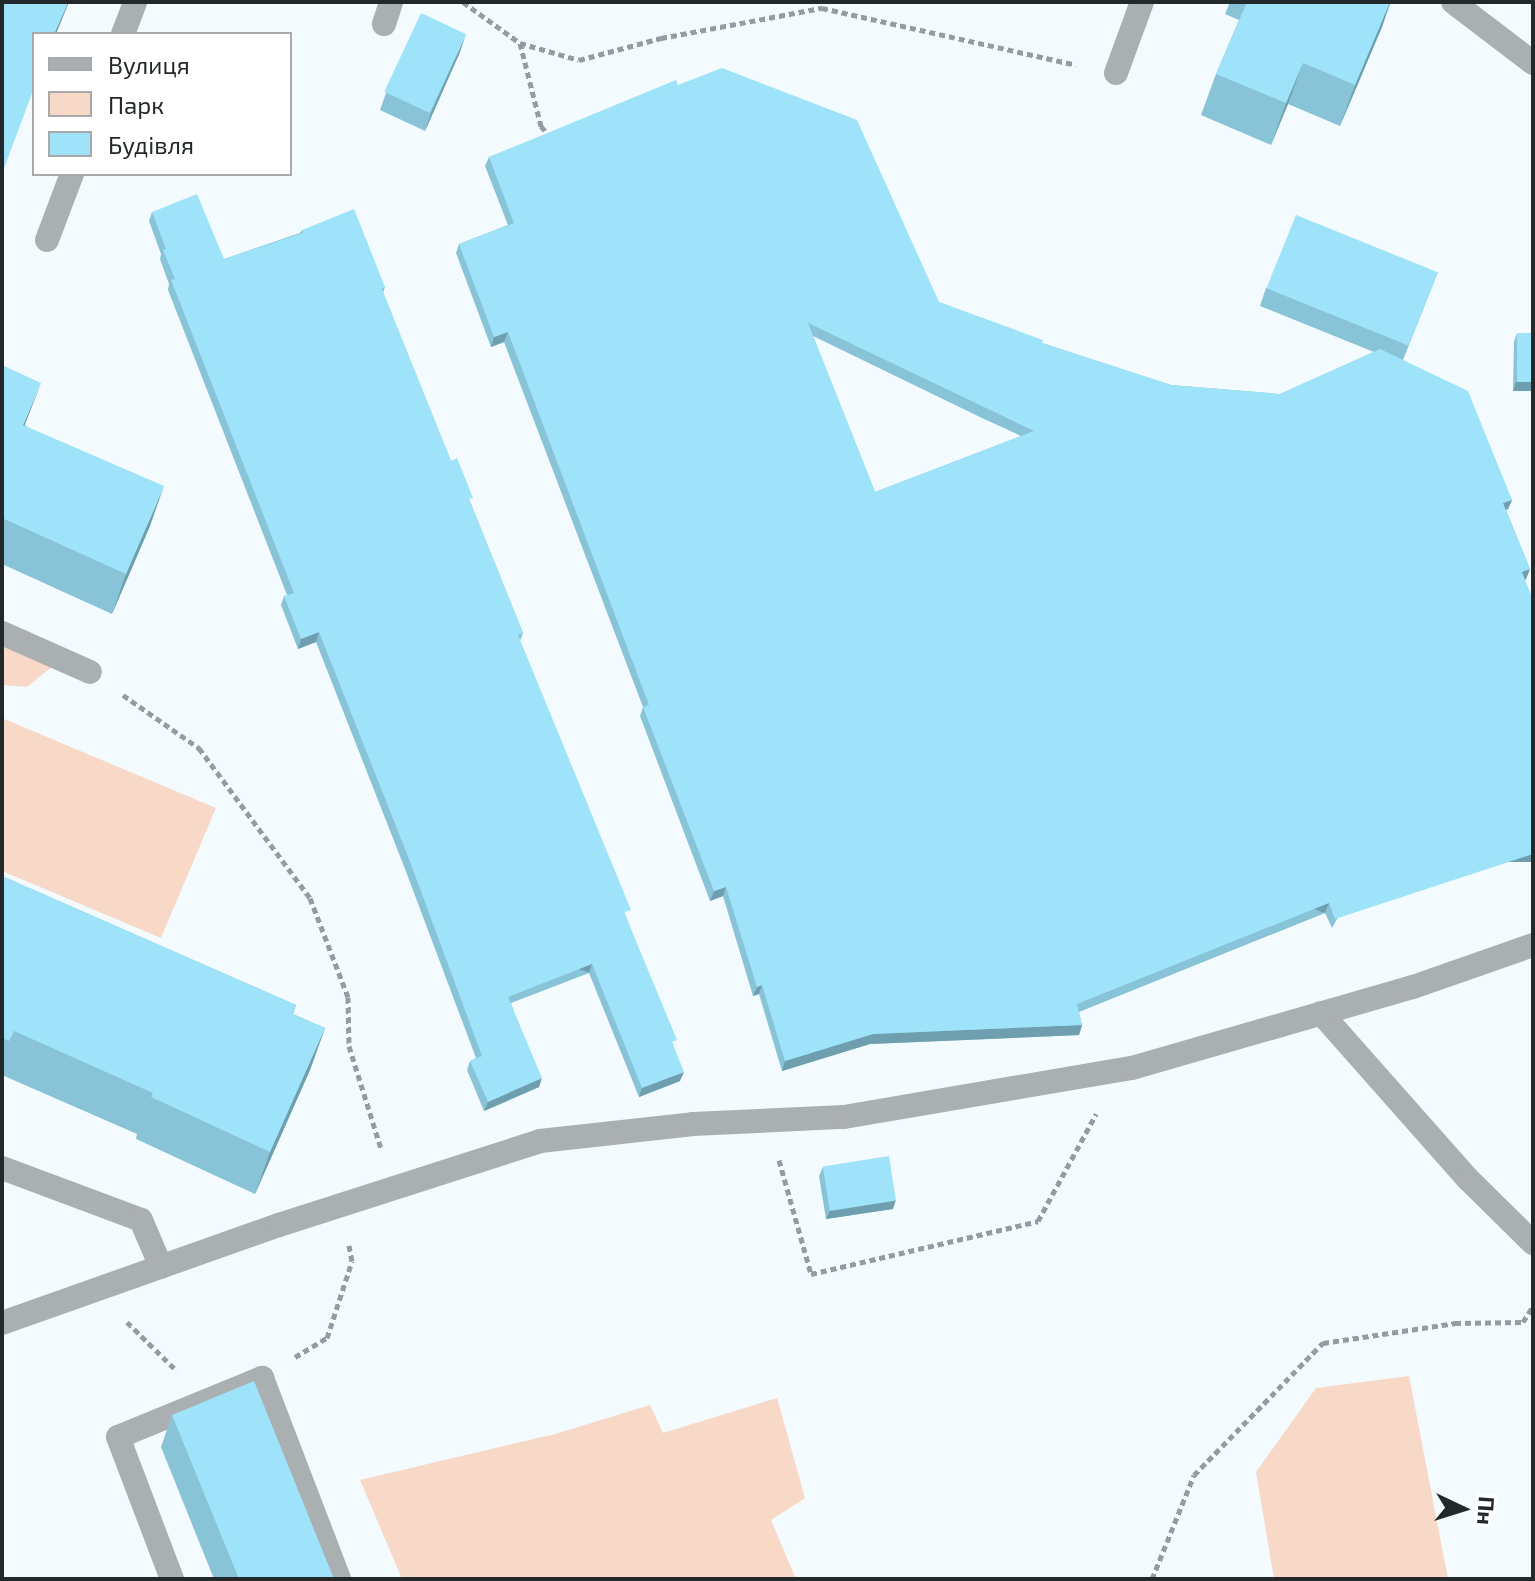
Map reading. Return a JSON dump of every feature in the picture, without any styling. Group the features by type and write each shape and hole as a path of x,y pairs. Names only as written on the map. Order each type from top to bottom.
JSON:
{"street":[{"path":"124,32 135,2"},
{"path":"1116,73 1142,2"},
{"path":"1453,2 1533,63"},
{"path":"47,240 71,176"},
{"path":"2,633 90,672"},
{"path":"2,1323 342,1205 540,1141 693,1124 844,1117 1132,1068 1413,987 1533,945"},
{"path":"1321,1013 1468,1179 1533,1243"},
{"path":"2,1168 141,1220 161,1267"},
{"path":"172,1579 118,1437 262,1378 339,1579"}],"path":[{"path":"463,2 520,43 579,60 661,38 824,5 1116,73"},
{"path":"520,43 541,126 561,150"},
{"path":"90,672 199,748 310,898 348,997 349,1046 394,1188"},
{"path":"768,1121 811,1274 1038,1221 1097,1118 1089,1075"},
{"path":"262,1378 327,1338 352,1261 342,1205"},
{"path":"95,1290 207,1401"},
{"path":"1152,1579 1194,1475 1323,1343 1455,1323 1523,1322 1533,1306"}],"green space":[{"path":"2,627 27,630 63,658 27,687 2,685"},
{"path":"2,718 216,808 161,938 2,871"},
{"path":"1409,1376 1448,1579 1274,1579 1256,1472 1316,1388"},
{"path":"777,1398 805,1498 771,1520 796,1579 402,1579 360,1480 555,1434 650,1405 663,1433"}],"building":[{"path":"2,2 68,2 55,32 32,32 32,93 2,174"},
{"path":"1247,2 1390,2 1355,85 1303,63 1286,103 1216,74"},
{"path":"421,13 466,34 430,113 384,92"},
{"path":"722,68 857,120 939,302 1043,340 1042,343 1171,385 1280,394 1380,349 1468,391 1512,500 1503,503 1530,569 1522,572 1533,600 1533,854 1335,919 1329,903 1077,1004 1082,1025 873,1034 785,1061 762,985 757,987 726,887 714,891 643,707 649,705 508,332 494,337 459,244 514,223 489,157 676,80 678,85","holes":["808,323 1034,431 875,492"]},
{"path":"197,194 224,259 303,233 302,230 354,209 385,287 382,289 451,461 457,458 473,498 469,499 523,633 518,635 631,910 624,912 677,1040 672,1042 684,1072 642,1088 592,964 508,997 542,1078 488,1102 470,1061 482,1056 409,859 319,632 301,639 284,596 294,593 171,280 175,279 152,212"},
{"path":"1296,215 1438,272 1408,346 1266,288"},
{"path":"1517,333 1533,333 1533,382 1517,382"},
{"path":"2,365 41,383 23,425 164,486 126,574 2,518"},
{"path":"2,876 296,1005 292,1014 325,1028 270,1152 151,1097 153,1093 14,1031 9,1041 2,1038"},
{"path":"889,1156 896,1200 830,1211 823,1166"},
{"path":"254,1381 334,1579 239,1579 172,1415"}]}
